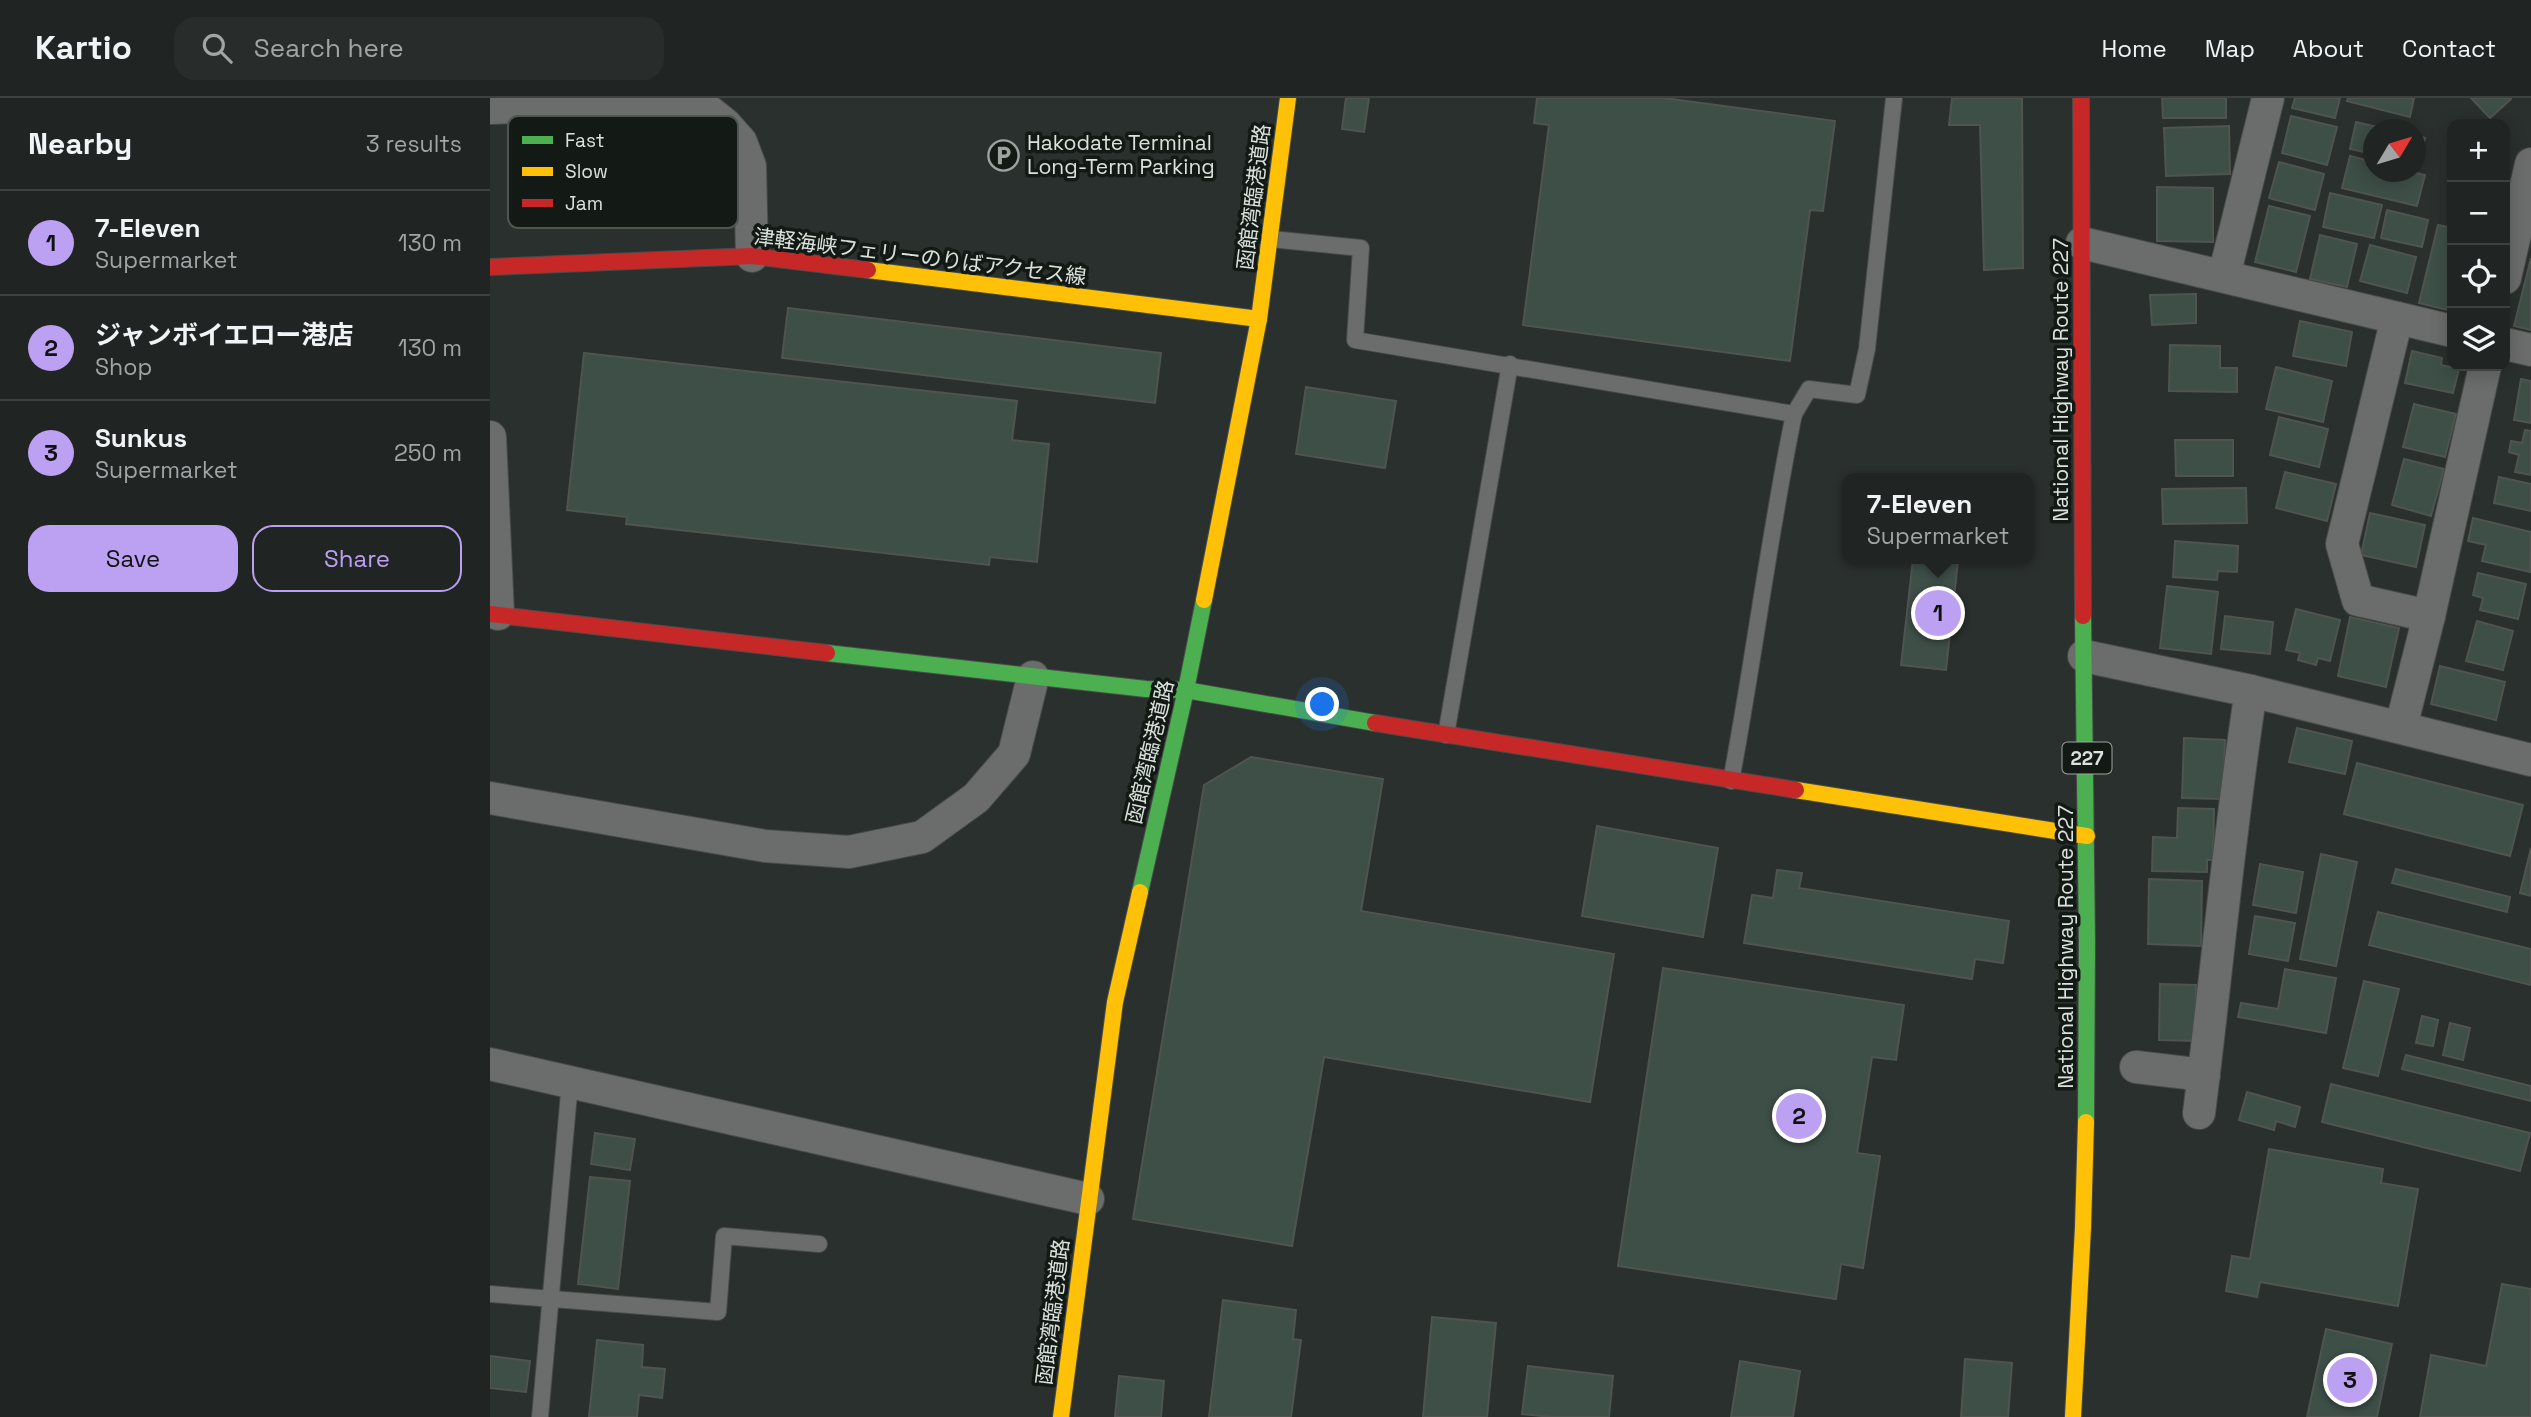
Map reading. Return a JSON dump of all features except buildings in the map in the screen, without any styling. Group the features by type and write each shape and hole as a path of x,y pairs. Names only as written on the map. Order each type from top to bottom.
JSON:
{"main road":[{"name":"函館湾臨港道路","path":"1061,1417 1115,1002 1186,690 1259,319 1288,98"},
{"name":"National Highway Route 227","path":"2073,1417 2087,1108 2081,98"},
{"name":"津軽海峡フェリーのりばアクセス線","path":"490,267 752,256 1259,319"},
{"path":"494,614 1033,677 1146,689 1186,690 1446,735 2087,836"}],"street":[{"path":"2224,276 2267,98"},
{"path":"490,108 664,102 701,105 715,116"},
{"path":"738,139 750,166 752,256"},
{"path":"2510,256 2531,164"},
{"path":"2082,243 2447,330"},
{"path":"2397,318 2342,544 2358,600 2429,617"},
{"path":"2510,345 2531,350"},
{"path":"2401,727 2429,617 2484,371"},
{"path":"490,437 494,614"},
{"path":"2084,656 2251,691 2531,760"},
{"path":"490,798 765,846 849,852 922,837 976,798 1014,754 1033,677"},
{"path":"2199,1113 2237,783 2251,691"},
{"path":"490,1064 1088,1199"},
{"path":"2136,1067 2204,1075"}],"lane":[{"path":"1731,780 1747,697 1782,471 1794,414 1809,390 1857,395 1867,349 1894,98"},
{"path":"1271,239 1361,248 1355,340 1794,414"},
{"path":"1446,735 1510,364"},
{"path":"540,1417 570,1082"},
{"path":"490,1294 718,1312 724,1236 819,1244"}],"traffic: fast":[{"path":"1140,892 1204,600"},
{"path":"2083,616 2086,1122"},
{"path":"827,653 1146,689 1186,690 1375,723"}],"traffic: slow":[{"path":"1204,600 1259,319 1288,98"},
{"path":"868,270 1259,319"},
{"path":"1796,790 2087,836"},
{"path":"1061,1417 1115,1002 1140,892"},
{"path":"2073,1417 2086,1122"}],"traffic: jam":[{"path":"2081,98 2083,616"},
{"path":"490,267 752,256 868,270"},
{"path":"490,614 827,653"},
{"path":"1375,723 1796,790"}],"place":[{"name":"Hakodate Terminal Long-Term Parking","path":"1004,155"},
{"name":"7-Eleven","path":"1938,613"},
{"name":"ジャンボイエロー港店","path":"1799,1116"},
{"name":"Sunkus","path":"2350,1380"}]}
